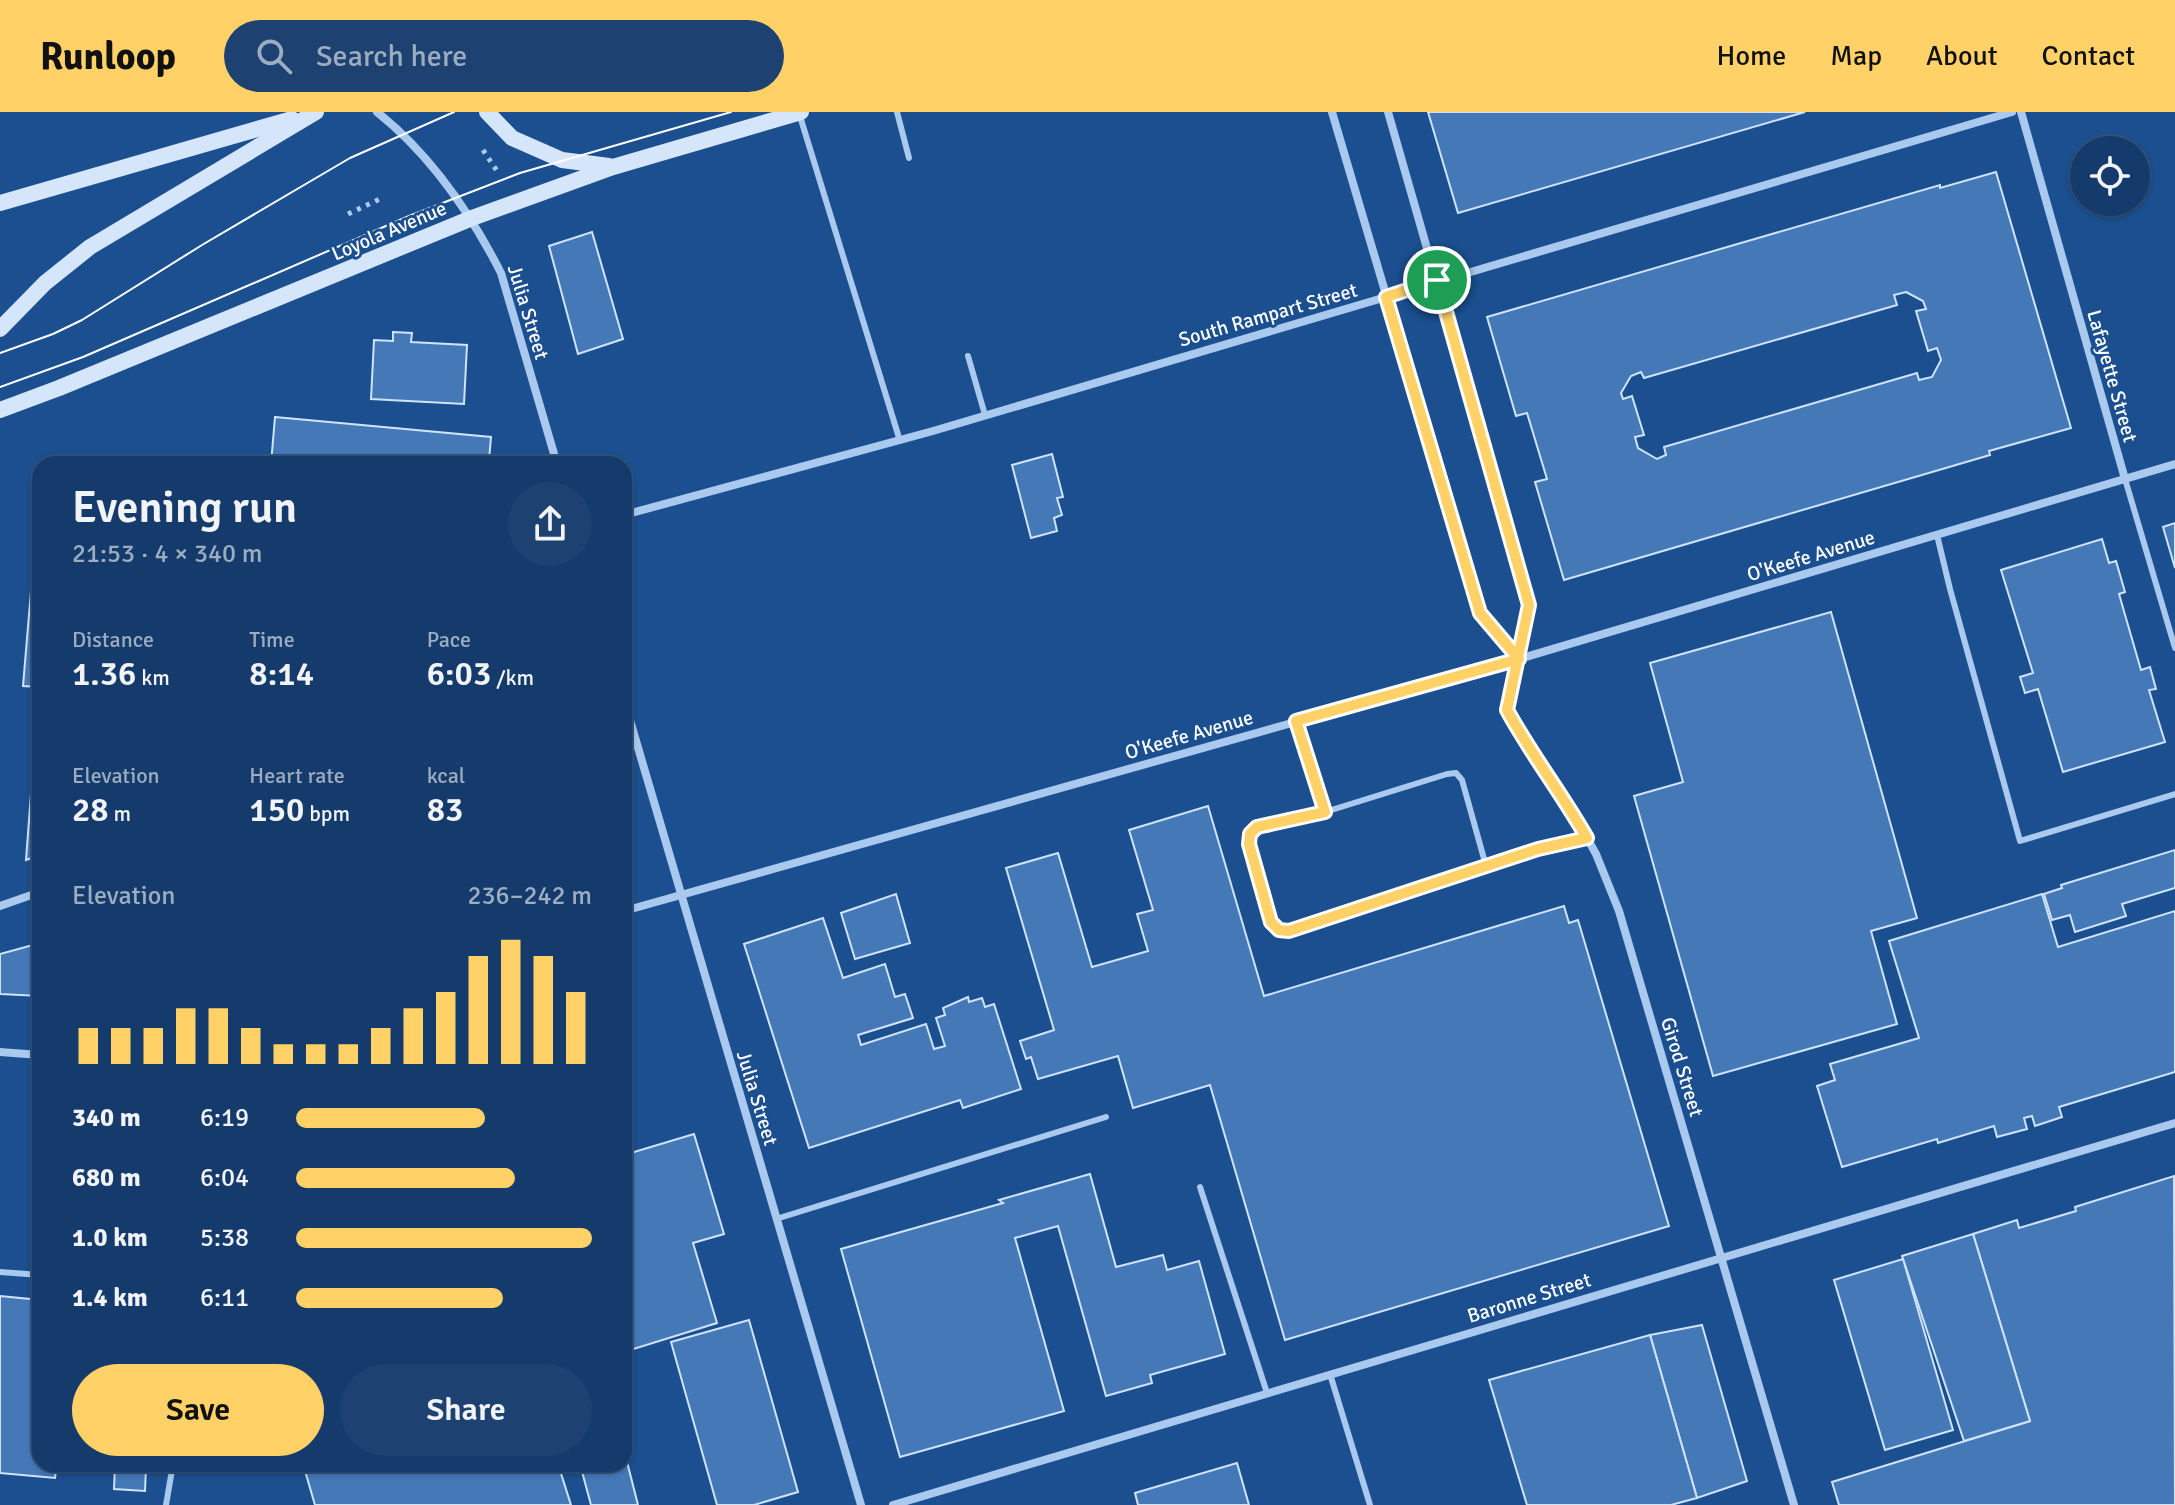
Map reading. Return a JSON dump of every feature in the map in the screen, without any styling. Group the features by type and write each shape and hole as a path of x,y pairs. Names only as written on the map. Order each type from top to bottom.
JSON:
{"main road":[{"path":"0,203 316,112"},
{"path":"0,329 45,283 90,247 316,112"},
{"path":"487,112 512,138 562,160 613,167"},
{"name":"Loyola Avenue","path":"0,410 472,218 613,167 800,112"}],"street":[{"name":"Julia Street","path":"377,112 413,143 472,218 501,273 555,456"},
{"path":"1332,112 1480,613 1519,659"},
{"name":"Girod Street","path":"1388,112 1529,605 1507,710 1587,838 1619,911 1794,1505"},
{"name":"South Rampart Street","path":"632,513 900,441 2012,112"},
{"name":"Lafayette Street","path":"2021,112 2125,479"},
{"name":"O'Keefe Avenue","path":"632,909 1519,659 2175,464"},
{"name":"Julia Street","path":"632,728 861,1505"},
{"path":"0,906 32,895"},
{"path":"0,1052 32,1054"},
{"name":"Baronne Street","path":"893,1505 2175,1123"}],"lane":[{"path":"800,112 900,441"},
{"path":"897,112 909,158"},
{"path":"968,356 985,415"},
{"name":"Lafayette Street","path":"2125,479 2175,648"},
{"path":"1937,535 2020,841 2175,794"},
{"path":"1296,721 1325,812"},
{"path":"1486,866 1462,780 1456,773 1325,812 1257,827 1250,834 1249,844 1271,922 1279,930 1289,931 1538,849 1587,838"},
{"path":"776,1219 1106,1117"},
{"path":"1200,1187 1267,1393"},
{"path":"0,1272 32,1274"},
{"path":"1330,1374 1370,1505"},
{"path":"166,1505 172,1472"}],"path":[{"path":"476,154 483,150 499,174"},
{"path":"348,214 382,198"}],"building":[{"path":"1428,112 1805,112 1458,213"},
{"path":"1996,172 2071,428 1989,451 1990,455 1564,580 1535,482 1547,479 1527,413 1516,416 1487,317 1940,185 1940,188","holes":["1906,292 1923,301 1926,309 1916,311 1928,351 1937,348 1941,360 1932,377 1919,380 1917,373 1664,447 1666,455 1657,459 1638,448 1635,437 1644,435 1632,396 1623,399 1621,393 1631,376 1641,372 1644,378 1897,305 1894,295"]},
{"path":"592,232 623,339 578,354 549,246"},
{"path":"393,332 412,333 411,342 467,345 464,404 371,399 374,340 393,341"},
{"path":"275,417 491,437 489,456 272,456"},
{"path":"1052,454 1063,497 1057,498 1062,515 1054,518 1057,531 1031,538 1012,465"},
{"path":"2175,523 2175,568 2163,527"},
{"path":"2102,539 2109,563 2116,561 2125,592 2119,594 2141,670 2150,667 2156,689 2149,690 2165,742 2063,772 2038,689 2025,693 2020,677 2033,673 2001,570"},
{"path":"32,579 32,687 23,686"},
{"path":"1831,612 1917,918 1871,931 1897,1024 1713,1076 1634,796 1683,782 1650,663"},
{"path":"32,780 32,858 26,860"},
{"path":"1208,806 1264,996 1564,906 1569,923 1578,920 1669,1226 1285,1340 1210,1085 1133,1108 1118,1056 1038,1079 1031,1057 1026,1059 1020,1041 1054,1030 1006,868 1058,853 1092,967 1148,951 1137,914 1153,910 1129,830"},
{"path":"2175,850 2175,888 2122,904 2126,916 2075,932 2070,915 2052,920 2044,894 2062,888 2061,885"},
{"path":"896,894 910,943 855,959 841,913"},
{"path":"2042,894 2058,947 2175,911 2175,1072 2059,1107 2062,1117 2035,1126 2032,1116 2024,1118 2027,1129 1997,1137 1994,1126 1842,1167 1817,1086 1835,1080 1830,1064 1919,1038 1889,941"},
{"path":"823,918 843,978 885,964 895,997 905,994 913,1018 858,1035 861,1045 926,1024 934,1049 945,1046 936,1018 945,1015 943,1008 968,997 969,1002 982,998 985,1007 994,1004 1021,1089 963,1108 960,1100 809,1148 744,944"},
{"path":"32,945 32,996 0,994 0,954"},
{"path":"694,1134 724,1234 693,1243 717,1323 632,1350 632,1153"},
{"path":"1090,1174 1116,1267 1163,1255 1167,1270 1199,1261 1225,1354 1150,1375 1152,1383 1106,1396 1058,1226 1015,1238 1064,1411 900,1457 841,1249 1003,1203 999,1200"},
{"path":"2174,1176 2175,1505 1839,1505 1832,1482 2030,1421 1973,1234 2017,1220 2019,1228"},
{"path":"1973,1234 2030,1421 1964,1441 1902,1256"},
{"path":"1903,1259 1953,1430 1885,1450 1834,1280"},
{"path":"0,1296 32,1299 32,1472 56,1472 55,1478 0,1473"},
{"path":"749,1320 798,1492 754,1505 717,1505 671,1342"},
{"path":"1702,1325 1747,1481 1697,1498 1650,1335"},
{"path":"1650,1335 1697,1498 1671,1505 1527,1505 1489,1380"},
{"path":"1237,1463 1249,1505 1138,1505 1135,1493"},
{"path":"115,1472 146,1472 145,1491 114,1489"},
{"path":"305,1472 561,1472 571,1505 315,1505"},
{"path":"582,1472 630,1472 638,1505 591,1505"}],"tram line":[{"path":"0,353 82,320 350,158 454,112"},
{"path":"0,387 83,357 409,216 520,173 731,112"}],"route":[{"path":"1437,280 1386,297 1480,613 1519,659 1296,721 1325,812 1257,827 1250,834 1249,844 1271,922 1279,930 1289,931 1538,849 1587,838 1507,710 1519,659 1529,605 1437,280"}]}
